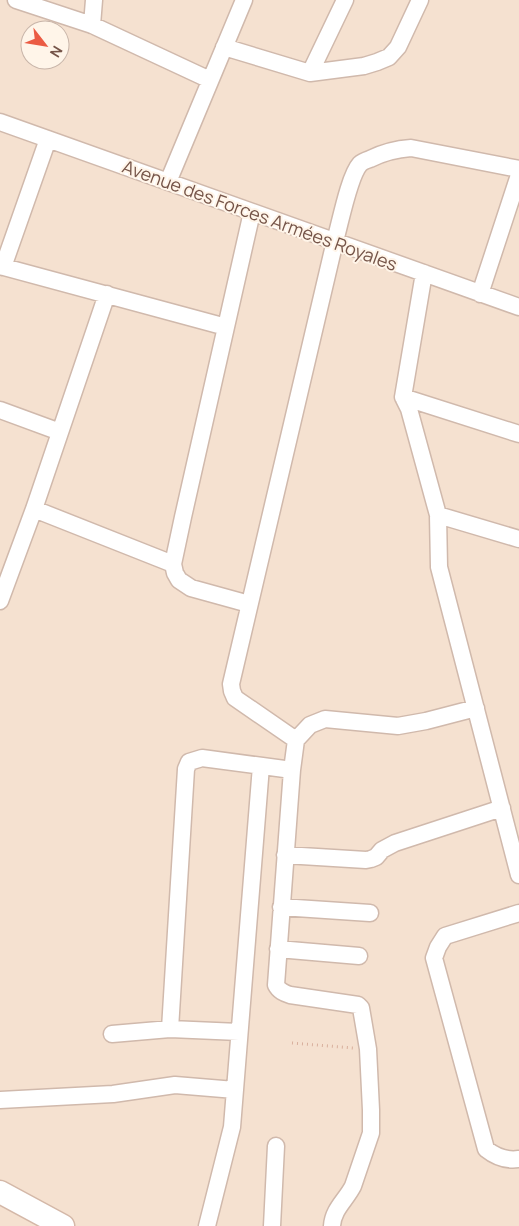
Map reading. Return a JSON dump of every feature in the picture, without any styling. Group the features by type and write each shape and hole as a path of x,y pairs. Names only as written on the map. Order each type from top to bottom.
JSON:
{"street":[{"path":"16,0 92,24 210,80"},
{"path":"92,24 94,0"},
{"path":"168,182 244,0"},
{"path":"310,73 345,0"},
{"path":"224,47 310,73 364,66 389,57 398,47 420,0"},
{"name":"Avenue des Forces Armées Royales","path":"0,122 519,307"},
{"path":"48,139 1,266 226,327"},
{"path":"296,740 235,698 231,684 335,242 353,177 361,164 387,151 400,148 411,148 519,169"},
{"path":"480,294 519,175"},
{"path":"250,604 191,588 179,580 174,573 174,564 183,516 252,212"},
{"path":"424,273 403,397 409,409 438,515 439,567 519,875"},
{"path":"0,601 34,509 107,294"},
{"path":"403,397 519,434"},
{"path":"0,410 60,432"},
{"path":"34,509 174,564"},
{"path":"438,515 519,539"},
{"path":"332,1226 335,1213 353,1186 371,1133 372,1110 368,1050 361,1008 358,1005 290,995 282,992 276,985 292,770 296,740 310,726 325,719 398,726 476,708"},
{"path":"170,1029 186,769 190,762 202,758 292,770"},
{"path":"207,1226 232,1127 261,766"},
{"path":"286,855 371,859 395,843 502,808"},
{"path":"281,907 370,913"},
{"path":"519,913 446,936 438,947 434,958 486,1149 496,1156 514,1160 519,1159"},
{"path":"278,949 359,956"},
{"path":"112,1034 170,1029 240,1032"},
{"path":"0,1100 113,1094 175,1085 235,1090"},
{"path":"272,1226 276,1146"},
{"path":"0,1192 63,1226"}],"path":[{"path":"292,1043 368,1050"}],"shaded area":[{"path":"0,0 519,0 519,1226 0,1226"}]}
